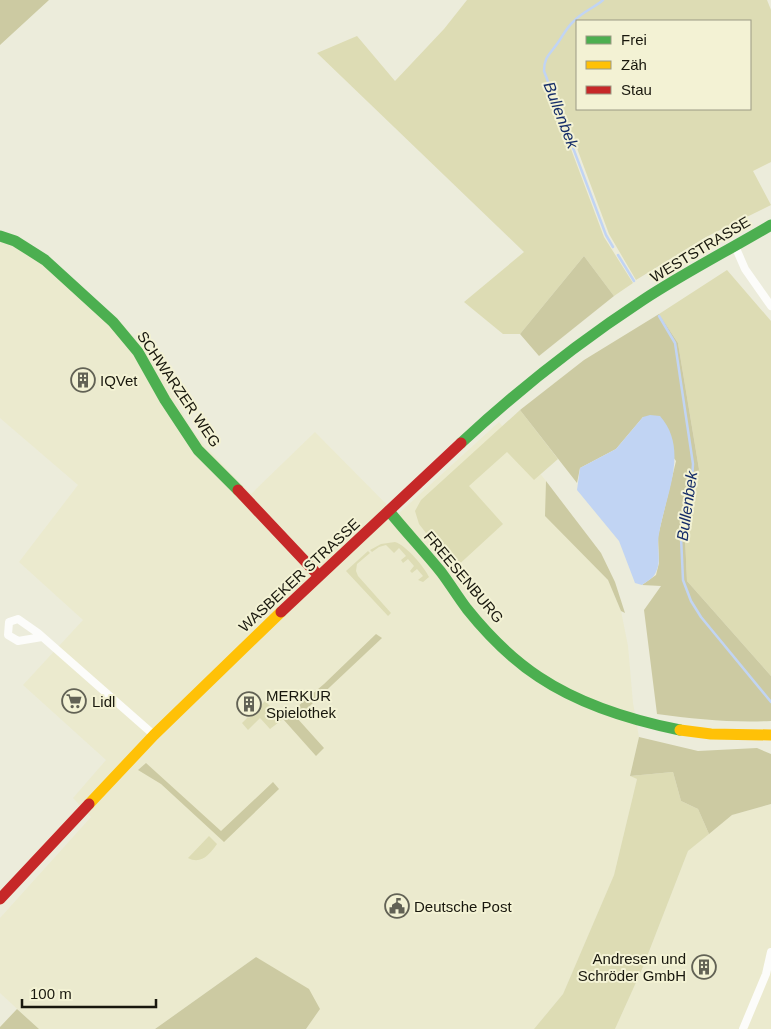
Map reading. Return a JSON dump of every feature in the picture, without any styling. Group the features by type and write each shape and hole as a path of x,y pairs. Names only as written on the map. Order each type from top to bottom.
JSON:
{"main road":[{"name":"WESTSTRASSE","path":"644,299 771,225"},
{"name":"SCHWARZER WEG","path":"0,236 16,241 45,260 113,322 138,352 165,400 198,450 252,503 319,576"},
{"name":"WASBEKER STRASSE","path":"0,899 154,735 319,576 483,423 573,348 644,299"},
{"name":"FREESENBURG","path":"389,512 441,572 473,616 538,676 569,695 607,712 639,722 706,734 742,737 771,735"}],"street":[{"path":"735,246 745,269 771,306"},
{"path":"42,637 154,735"},
{"path":"743,1029 768,975 771,952"}],"shaded area":[{"path":"0,0 49,0 0,45"},
{"path":"467,0 767,0 771,10 771,162 753,171 771,205 706,237 636,280 609,234 553,84 547,85 604,237 633,283 614,296 584,256 520,334 503,334 464,302 524,252 317,53 357,36 395,81 444,29"},
{"path":"0,230 12,235 117,318 144,349 191,428 205,446 251,494 315,432 397,515 499,422 546,481 546,516 608,580 621,611 628,646 633,703 639,737 630,776 637,779 614,875 563,994 534,1029 306,1029 320,1009 256,957 155,1029 39,1029 0,993 0,918 91,817 73,798 106,760 23,685 83,620 19,562 78,485 0,418"},
{"path":"584,256 614,296 539,356 520,334"},
{"path":"727,270 771,321 771,676 687,581 685,537 699,469 678,343 659,314"},
{"path":"659,314 678,343 699,469 685,537 687,581 771,676 771,721 714,720 657,714 644,610 661,586 642,585 656,575 659,563 658,536 676,461 643,417 616,449 580,468 577,483 520,410 584,360"},
{"path":"520,410 558,459 534,480 507,452 469,486 503,524 454,569 419,524 415,511 421,500"},
{"path":"546,481 601,553 615,582 625,613 621,611 608,580 545,516"},
{"path":"395,542 410,552 424,568 429,577 423,582 418,580 423,576 417,569 412,573 410,571 414,566 408,559 403,563 401,560 406,556 399,548 394,553 386,545 372,552 370,550 381,544"},
{"path":"368,551 370,553 357,564 356,571 358,576 391,613 388,616 346,571"},
{"path":"376,634 382,638 297,718 324,748 316,756 283,719 324,684"},
{"path":"265,701 283,719 270,729 260,718 248,730 242,723"},
{"path":"639,737 698,751 757,748 771,754 771,804 732,815 709,834 698,809 681,801 673,772 630,776"},
{"path":"146,763 221,831 273,782 279,789 224,842 161,784 138,770"},
{"path":"673,772 681,801 698,809 709,834 688,851 643,967 615,1029 534,1029 563,994 614,875 637,779 630,776"},
{"path":"771,804 771,1029 615,1029 643,967 688,851 732,815"},
{"path":"209,836 217,844 211,851 201,859 193,860 188,858"},
{"path":"256,957 309,989 320,1009 306,1029 155,1029"},
{"path":"17,1009 39,1029 0,1029"}],"water":[{"path":"650,415 660,416 669,429 673,443 674,458 670,489 659,534 658,567 654,576 642,585 635,583 619,541 577,490 580,468 616,449 643,417"}],"waterway":[{"name":"Bullenbek","path":"603,0 569,26 548,56 544,71 606,235 613,247"},
{"name":"Bullenbek","path":"618,255 634,281"},
{"name":"Bullenbek","path":"659,316 675,343 693,464 681,537 683,580 691,601 701,617 771,702"}],"traffic: fast":[{"path":"461,443 549,368 619,316 674,280 771,225"},
{"path":"0,236 15,241 45,260 113,322 138,352 165,400 198,450 238,490"},
{"path":"389,511 441,572 483,628 500,646 529,670 572,696 606,710 680,730"}],"traffic: slow":[{"path":"89,804 154,735 281,612"},
{"path":"680,730 711,734 771,735"}],"traffic: jam":[{"path":"281,612 461,443"},
{"path":"238,490 319,576"},
{"path":"0,899 89,804"}],"place":[{"name":"IQVet","path":"83,380"},
{"name":"Lidl","path":"74,701"},
{"name":"MERKUR Spielothek","path":"249,704"},
{"name":"Deutsche Post","path":"397,906"},
{"name":"Andresen und Schröder GmbH","path":"704,967"}]}
